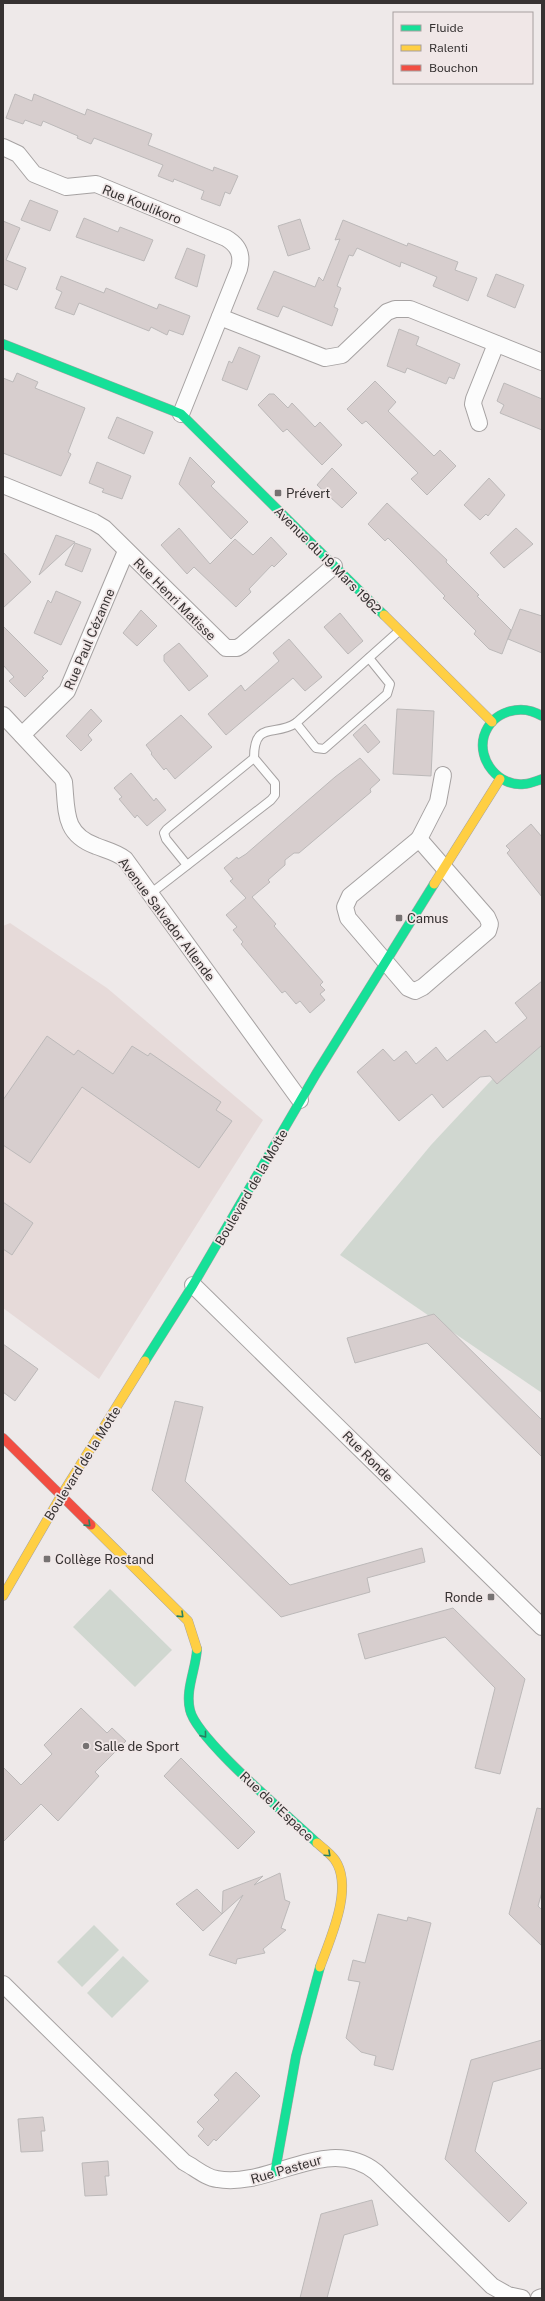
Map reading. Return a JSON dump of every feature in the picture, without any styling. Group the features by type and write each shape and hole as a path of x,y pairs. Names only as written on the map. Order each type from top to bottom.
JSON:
{"street":[{"name":"Rue Koulikoro","path":"3,146 18,154 34,174 66,187 96,184 226,238 240,252 239,269 220,317"},
{"path":"181,414 220,317 326,358 342,355 387,312 405,308 542,362"},
{"name":"Avenue du 19 Mars 1962","path":"3,344 181,414 492,722"},
{"path":"479,423 473,404 474,399 496,344"},
{"name":"Rue Henri Matisse","path":"3,485 94,522 104,528 221,644 231,649 242,645 334,566"},
{"name":"Rue Paul Cézanne","path":"22,735 67,691 126,550"},
{"path":"542,716 529,710 516,709 499,716 492,722 484,735 482,747 484,758 490,769 500,779 508,783 520,785 531,784 542,779"},
{"name":"Avenue Salvador Allende","path":"3,715 62,778 64,782 66,816 77,835 95,846 122,857 300,1100"},
{"path":"419,839 446,868 487,918 490,924 488,931 419,990 415,991 408,988 348,918 345,907 350,896 419,839 438,802 443,775"},
{"name":"Boulevard de la Motte","path":"3,1596 61,1496 193,1285 300,1100 446,868 500,779"},
{"name":"Rue Ronde","path":"193,1285 542,1627"},
{"name":"Rue de l'Espace","path":"3,1438 188,1621 197,1646 188,1700 192,1718 206,1737 335,1860 339,1870 342,1881 341,1902 313,1988 288,2089 276,2172"},
{"name":"Rue Pasteur","path":"3,1984 184,2162 215,2179 245,2180 327,2157 346,2158 362,2163 376,2172 492,2286 508,2295 522,2298"}],"lane":[{"path":"150,894 271,800 275,795 275,783 254,758 255,742 261,734 272,729 287,728 296,723 399,631"},
{"path":"296,723 316,748 324,749 388,694 390,684 369,658"},
{"path":"187,865 166,838 165,831 254,758"}],"shaded area":[{"path":"10,923 107,988 263,1120 99,1379 3,1308 3,926"},
{"path":"542,1026 542,1393 340,1255 431,1145"},
{"path":"110,1589 172,1650 135,1687 73,1627"},
{"path":"94,1925 119,1950 82,1987 57,1962"},
{"path":"123,1956 149,1981 112,2018 87,1993"}],"building":[{"path":"15,94 32,101 34,94 85,115 87,109 152,134 148,145 213,171 214,167 238,176 230,194 225,192 220,206 201,199 204,191 174,179 173,182 158,176 163,165 94,138 91,144 77,138 78,136 43,121 41,126 25,120 23,124 6,118"},
{"path":"30,200 58,211 50,231 21,220"},
{"path":"84,218 118,232 120,227 153,240 144,261 76,237"},
{"path":"300,219 310,249 288,256 278,226"},
{"path":"343,220 407,246 408,243 458,262 455,270 477,278 468,301 433,286 437,277 401,262 400,267 357,248 353,256 349,255 337,286 341,288 334,307 338,309 332,326 283,306 278,317 257,309 274,271 315,287 319,277 323,281 340,239 335,240"},
{"path":"3,221 20,228 6,260 26,268 17,290 3,284"},
{"path":"187,248 205,255 197,287 175,278"},
{"path":"496,274 524,285 515,308 487,296"},
{"path":"61,276 104,293 106,288 157,309 159,304 190,316 183,335 169,330 167,335 151,327 149,331 79,303 74,315 55,308 62,292 56,289"},
{"path":"399,329 419,337 416,345 460,364 454,379 449,377 446,384 407,368 405,373 387,366"},
{"path":"239,347 260,356 247,390 222,380 229,361 232,363"},
{"path":"17,373 38,382 35,388 85,408 68,452 71,454 61,476 3,453 3,378 13,382"},
{"path":"375,381 396,402 388,411 434,456 440,450 456,466 427,495 411,479 418,473 366,421 362,424 347,409"},
{"path":"504,383 542,399 542,430 500,413 504,405 497,401"},
{"path":"269,394 274,394 288,408 292,403 315,427 320,422 342,445 322,465 287,429 283,432 258,405"},
{"path":"117,417 153,432 144,454 108,438"},
{"path":"190,457 215,482 211,486 248,522 231,539 179,484"},
{"path":"97,462 131,476 122,499 102,492 104,489 89,483"},
{"path":"332,468 357,493 342,508 317,485"},
{"path":"489,478 505,495 488,516 486,514 480,520 464,505"},
{"path":"387,503 447,560 446,562 479,595 477,596 511,630 502,654 489,649 474,634 476,631 443,598 445,596 388,538 385,541 368,524"},
{"path":"179,528 210,564 235,539 253,555 271,537 287,554 274,567 272,565 249,589 251,592 236,607 194,567 187,574 161,545"},
{"path":"516,528 533,544 504,568 490,553"},
{"path":"56,535 75,542 39,575"},
{"path":"75,543 91,549 82,572 65,565"},
{"path":"3,552 31,582 3,608"},
{"path":"56,591 81,602 61,645 34,633 48,600 51,603"},
{"path":"520,609 542,616 542,653 508,639"},
{"path":"141,610 157,626 137,646 123,633"},
{"path":"340,613 363,641 348,654 324,627"},
{"path":"3,626 48,671 42,677 44,678 25,697 9,681 14,677 3,665"},
{"path":"289,639 322,677 305,691 293,678 226,735 208,714 241,685 245,691 279,661 273,653"},
{"path":"179,643 208,676 189,691 164,661 164,655"},
{"path":"91,709 102,721 88,735 92,740 81,751 66,736"},
{"path":"397,709 434,711 431,776 393,774"},
{"path":"181,715 212,747 175,779 166,768 164,770 151,754 152,753 146,745"},
{"path":"365,724 380,742 368,753 353,735"},
{"path":"360,758 380,780 370,789 371,792 299,853 294,853 285,860 285,865 268,880 270,882 252,897 276,924 274,926 323,982 320,985 325,990 320,994 325,1000 310,1013 300,1001 296,1004 285,991 282,993 241,944 243,942 233,930 237,927 226,915 246,898 230,881 233,879 224,868 237,857 238,859 246,854 335,777"},
{"path":"131,773 154,801 156,798 166,810 147,826 137,815 135,818 119,799 122,797 114,788"},
{"path":"531,824 542,837 542,897 507,853 510,850 506,846"},
{"path":"542,981 542,1045 497,1084 490,1076 480,1077 443,1108 432,1094 399,1121 357,1072 383,1049 394,1061 406,1051 416,1064 436,1047 447,1061 485,1030 496,1043 527,1018 515,1003"},
{"path":"47,1036 74,1055 78,1050 113,1074 132,1046 148,1056 150,1053 221,1102 216,1110 232,1121 199,1168 82,1087 30,1163 3,1145 3,1100"},
{"path":"3,1202 33,1223 12,1255 3,1249"},
{"path":"434,1314 542,1420 542,1457 427,1343 355,1363 347,1338"},
{"path":"3,1344 38,1369 15,1401 3,1392"},
{"path":"175,1401 203,1407 185,1481 290,1585 422,1548 425,1562 367,1578 370,1592 281,1617 152,1490"},
{"path":"453,1608 525,1679 500,1774 475,1768 495,1688 445,1637 365,1659 358,1634"},
{"path":"81,1708 107,1733 112,1728 126,1741 95,1772 99,1776 58,1821 41,1804 3,1842 3,1767 21,1785 52,1754 44,1745"},
{"path":"181,1758 255,1832 238,1849 164,1776"},
{"path":"537,1808 542,1809 542,1892 538,1906 542,1910 542,1946 509,1914"},
{"path":"280,1873 285,1900 290,1902 281,1928 286,1930 263,1949 265,1953 237,1959 236,1964 209,1955 243,1895 222,1914 223,1891 263,1876 254,1885"},
{"path":"197,1889 222,1914 203,1931 176,1904"},
{"path":"378,1914 407,1921 408,1917 431,1923 393,2070 374,2065 376,2056 361,2052 346,2038 360,1982 348,1980 353,1960 365,1963"},
{"path":"542,2040 542,2068 493,2082 475,2151 527,2203 509,2222 445,2159 471,2060"},
{"path":"236,2072 260,2096 216,2141 214,2139 208,2146 198,2136 204,2129 197,2122 219,2100 214,2095"},
{"path":"43,2117 45,2131 41,2131 43,2151 21,2152 18,2119"},
{"path":"108,2161 109,2176 105,2176 107,2195 85,2196 82,2163"},
{"path":"372,2200 378,2225 344,2235 327,2298 300,2298 321,2214"}],"traffic: fast":[{"path":"3,344 181,414 384,615"},
{"path":"542,716 525,710 517,710 500,715 493,720 488,727 484,736 483,745 487,763 492,770 506,781 515,784 526,784 542,779"},
{"path":"145,1361 193,1285 316,1074 434,884"},
{"path":"197,1649 189,1695 190,1710 196,1723 209,1740 246,1778 317,1843"},
{"path":"275,2172 296,2056 320,1967"}],"traffic: slow":[{"path":"384,615 492,722"},
{"path":"434,884 500,779"},
{"path":"3,1596 61,1496 145,1361"},
{"path":"91,1525 188,1621 197,1649"},
{"path":"317,1843 335,1860 340,1871 342,1885 338,1914 320,1967"}],"traffic: jam":[{"path":"3,1438 91,1525"}],"place":[{"name":"Prévert","path":"278,493"},
{"name":"Camus","path":"399,918"},
{"name":"Collège Rostand","path":"47,1559"},
{"name":"Ronde","path":"491,1597"},
{"name":"Salle de Sport","path":"86,1746"}]}
